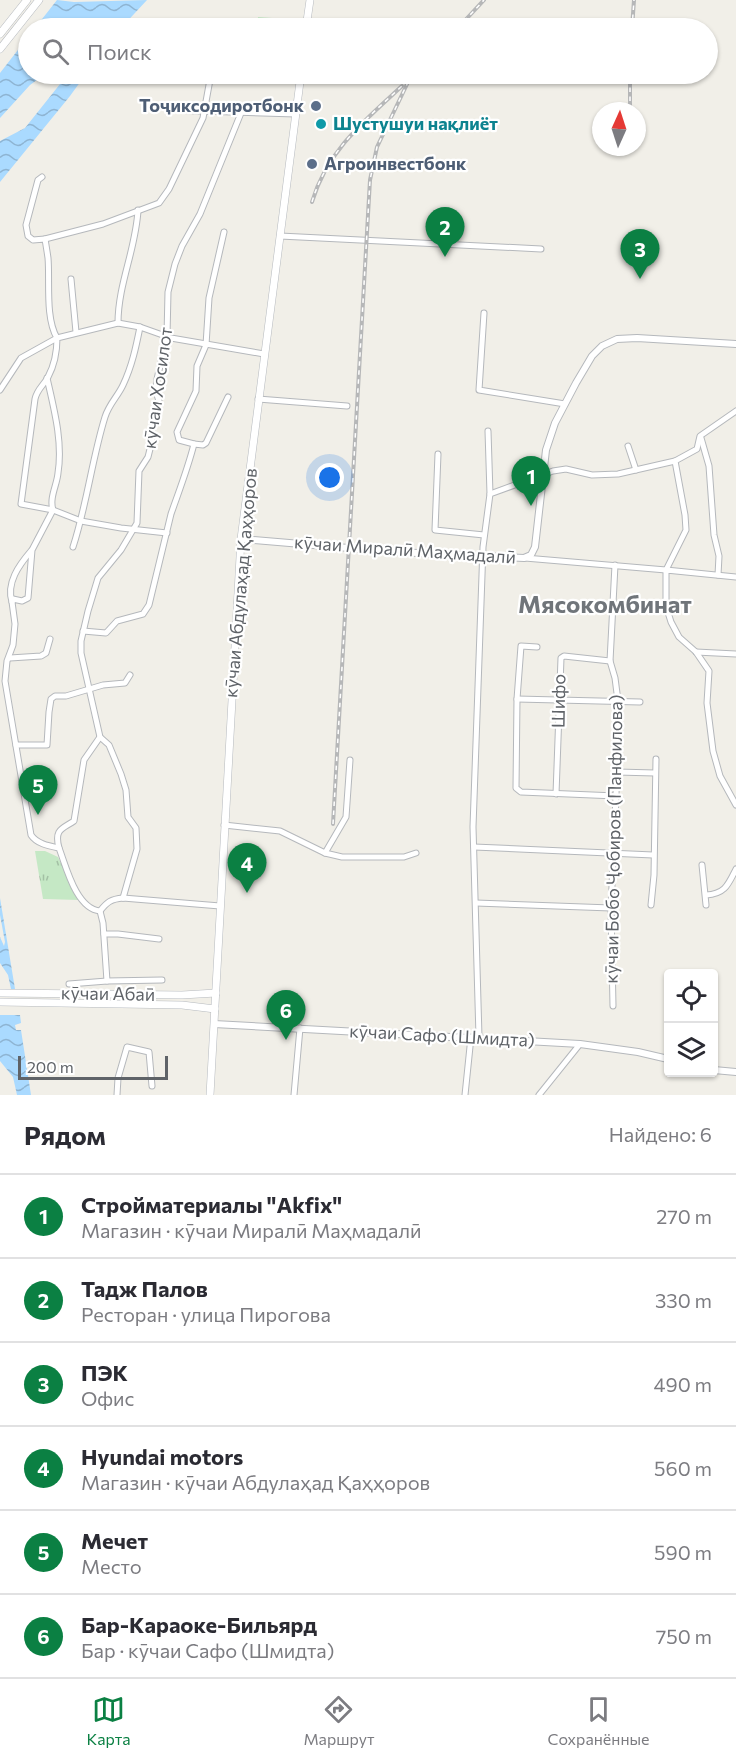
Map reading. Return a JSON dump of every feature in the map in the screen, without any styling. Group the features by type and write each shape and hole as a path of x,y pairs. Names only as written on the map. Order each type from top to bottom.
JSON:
{"main road":[{"path":"0,34 27,0"},
{"path":"25,18 39,0"},
{"path":"307,18 310,0"},
{"path":"0,49 18,26"},
{"name":"кӯчаи Абдулаҳад Қаҳҳоров","path":"210,1095 241,539 300,84"},
{"name":"кӯчаи Абаӣ","path":"0,993 182,995 216,993"},
{"name":"кӯчаи Абаӣ","path":"0,1002 182,1005 215,1009"}],"street":[{"path":"42,177 38,180 26,225 28,236 33,240 103,224 159,203 169,189 203,118 210,84"},
{"path":"168,110 296,114"},
{"name":"кӯчаи Хосилот","path":"123,898 137,849 136,828 128,817 126,790 118,765 109,745 100,737 80,647 98,578 121,550 137,521 139,471 148,457 153,422 159,401 156,392 157,378 167,336 168,292 178,255 200,214 241,113"},
{"path":"118,324 118,303 138,227 138,210"},
{"path":"224,232 209,298 206,345 197,366 196,390 177,432 179,440 194,444 206,443 228,397"},
{"path":"280,236 541,249"},
{"path":"45,239 52,325 57,338 57,355 35,399 21,504 53,510 81,521 167,533"},
{"path":"71,279 76,332"},
{"path":"484,313 479,390 565,404"},
{"path":"0,390 21,358 57,338 118,324 140,327 206,345 264,354"},
{"path":"74,547 104,419 108,407 121,389 129,372 140,327"},
{"name":"кӯчаи Миралӣ Маҳмадалӣ","path":"241,539 524,558 531,555 535,547 546,450 555,423 592,357 602,346 617,339 736,344"},
{"path":"47,378 61,456 57,484 51,501 53,510 32,550 19,565 14,576 11,597 15,624 5,681 31,835 48,846 59,848"},
{"path":"258,399 347,406"},
{"path":"490,494 544,474 566,469 592,475 618,474 675,461 697,449 700,436 736,411"},
{"path":"479,1037 474,847 483,557 490,494 489,431"},
{"path":"700,436 710,466 714,535 719,556 718,575"},
{"path":"83,631 106,633 117,621 143,614 152,594 183,474 194,444"},
{"path":"628,446 636,470"},
{"path":"438,454 435,530 484,535"},
{"path":"675,461 686,530 666,570 666,606 679,637 696,652 709,671 707,703 713,751 720,776 736,806"},
{"path":"12,602 13,599 22,601 28,598 32,550"},
{"path":"524,558 736,577"},
{"name":"кӯчаи Бобо Ҷобиров (Панфилова)","path":"612,1006 610,908 614,855 618,701 610,661 615,565"},
{"path":"10,658 41,656 46,653 50,639"},
{"path":"537,647 521,646 517,699 516,788 521,792 616,796"},
{"path":"696,652 736,654"},
{"name":"Шифо","path":"556,794 560,660 562,657 610,661"},
{"path":"16,745 47,746 51,699 55,696 66,696 103,685 125,683 130,675"},
{"path":"517,699 640,702"},
{"path":"100,737 84,760 74,822 62,826 58,842 80,898 93,910 100,911"},
{"path":"651,905 654,875 656,759"},
{"path":"325,853 346,817 350,760"},
{"path":"617,772 655,773"},
{"path":"224,825 280,831 325,853 342,857 391,858 416,853"},
{"path":"474,847 653,855"},
{"path":"702,864 706,905"},
{"path":"706,895 717,894 728,885 736,869"},
{"path":"107,981 100,911 106,903 113,899 123,898 220,906"},
{"path":"476,903 610,908"},
{"path":"104,934 159,939"},
{"path":"69,984 162,980"},
{"name":"кӯчаи Сафо (Шмидта)","path":"214,1024 580,1044 664,1058"},
{"path":"294,1095 300,1028"},
{"path":"465,1095 471,1037"},
{"path":"539,1095 580,1044"},
{"path":"117,1095 118,1078 127,1047 149,1052 152,1086"},
{"path":"718,1070 736,1072"}],"green space":[{"path":"35,851 45,851 58,857 79,900 43,899"},
{"path":"45,884 67,884 67,898 44,898"}],"water":[{"path":"57,0 74,2 147,0 130,18 43,18"},
{"path":"18,50 18,84 31,84 0,118 0,73"},
{"path":"60,84 79,84 0,182 0,141 25,128"},
{"path":"0,898 15,989 11,989 8,975 0,963 0,937 4,946 5,942 0,915"},
{"path":"0,1015 20,1015 21,1023 15,1025 16,1030 21,1030 31,1095 17,1095 13,1077 0,1061"}],"railway":[{"path":"467,18 484,0"},
{"path":"633,18 634,0"},
{"path":"333,824 370,180 377,147 407,84"},
{"path":"630,84 630,102"},
{"path":"312,202 327,167 337,152 348,138 402,86"}],"place":[{"name":"Тоҷиксодиротбонк","path":"316,106"},
{"name":"Шустушуи нақлиёт","path":"321,124"},
{"name":"Агроинвестбонк","path":"312,164"},
{"name":"Тадж Палов","path":"445,257"},
{"name":"ПЭК","path":"640,279"},
{"name":"Стройматериалы \"Akfix\"","path":"531,506"},
{"name":"Мечет","path":"38,815"},
{"name":"Hyundai motors","path":"247,893"},
{"name":"Бар-Караоке-Бильярд","path":"286,1040"}],"district":[{"name":"Мясокомбинат","path":"605,605"}]}
